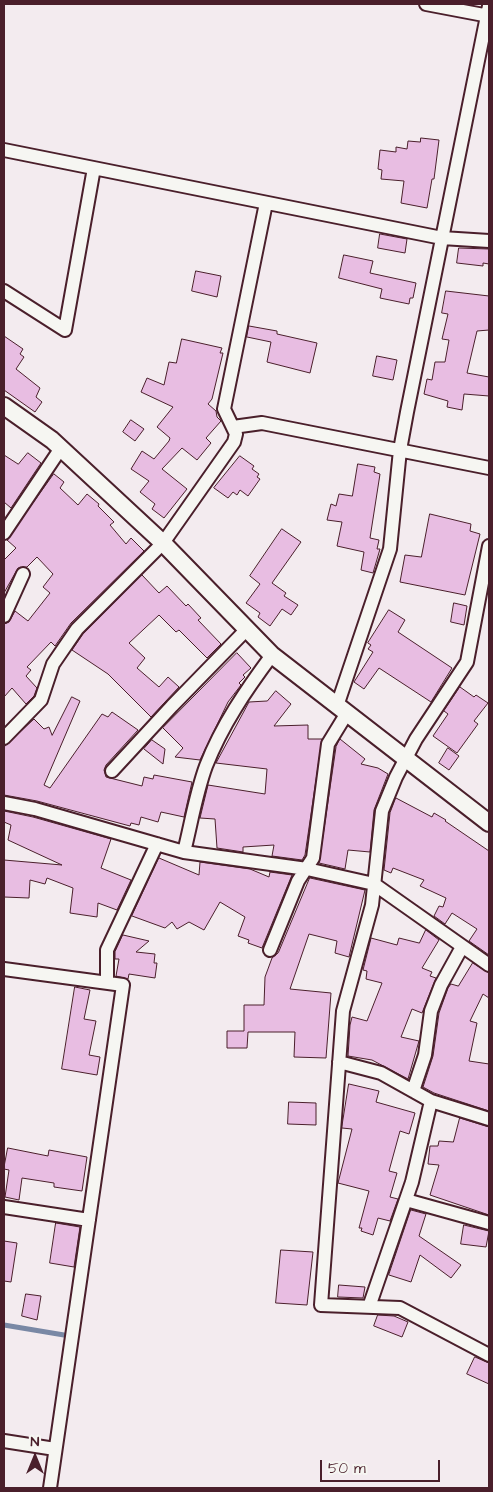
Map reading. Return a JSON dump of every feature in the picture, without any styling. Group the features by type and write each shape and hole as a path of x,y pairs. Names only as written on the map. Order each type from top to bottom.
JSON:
{"street":[{"path":"270,950 298,881 313,858 328,744 342,710 390,548 400,450 489,13 426,4"},
{"path":"4,150 442,238 489,241"},
{"path":"4,291 65,330 94,168"},
{"path":"4,738 41,700 52,664 78,629 163,543 234,442 236,434 224,409 266,202"},
{"path":"4,406 61,448 163,543 272,655 489,823"},
{"path":"233,427 262,423 489,468"},
{"path":"4,533 61,448"},
{"path":"489,546 467,662 416,739 407,760 396,777 382,811 372,905 343,1011 321,1305 400,1308 489,1354"},
{"path":"4,616 24,574"},
{"path":"112,771 247,629"},
{"path":"184,852 205,768 217,740 244,692 272,655"},
{"path":"4,803 35,809 184,852 307,869 374,884 489,964"},
{"path":"107,982 107,950 157,844"},
{"path":"413,1091 426,1055 431,1011 441,985 462,947"},
{"path":"4,969 123,985 50,1488"},
{"path":"339,1062 380,1073 431,1102 489,1120"},
{"path":"368,1307 406,1200 431,1102"},
{"path":"406,1200 489,1223"},
{"path":"4,1207 89,1220"},
{"path":"4,1441 55,1449"}],"building":[{"path":"421,138 439,140 434,179 432,179 427,208 401,203 404,181 381,179 382,170 378,169 380,150 396,152 396,147 407,149 408,141 420,142"},
{"path":"380,234 407,239 405,253 378,248"},
{"path":"459,248 489,249 489,264 483,263 483,266 457,263"},
{"path":"344,255 373,261 370,273 416,283 413,298 410,298 409,304 380,298 382,289 339,278"},
{"path":"196,271 221,276 217,297 192,291"},
{"path":"446,291 489,296 489,330 477,331 467,373 489,377 489,396 464,394 462,410 447,407 448,401 424,394 427,379 432,380 435,362 445,362 449,340 442,339 448,314 442,313"},
{"path":"249,326 277,331 277,334 317,343 310,373 267,362 271,342 247,337"},
{"path":"4,336 23,349 20,354 24,357 16,369 40,388 36,397 42,402 35,412 4,390"},
{"path":"182,339 222,348 220,353 223,353 212,399 208,404 216,411 217,417 221,421 206,438 211,443 197,460 182,448 162,469 187,489 164,518 152,509 155,504 140,492 149,481 131,469 142,451 154,459 169,441 170,438 157,427 173,407 141,392 147,378 164,385 169,362 176,363"},
{"path":"377,356 397,360 393,380 373,376"},
{"path":"131,420 144,429 135,441 123,432"},
{"path":"28,453 41,463 11,508 4,502 4,455 18,464"},
{"path":"240,456 254,466 252,469 259,474 257,477 260,479 248,496 240,490 237,495 233,492 228,498 214,488"},
{"path":"358,464 375,467 374,472 380,474 370,538 379,540 377,549 380,549 373,573 361,570 364,552 337,546 342,522 327,520 331,504 336,506 339,494 352,496"},
{"path":"54,474 64,482 60,488 78,505 87,494 99,504 98,506 114,522 110,525 126,544 131,538 144,551 71,623 55,646 51,642 27,667 31,670 26,676 37,688 34,696 26,704 12,688 4,697 4,624 9,622 15,611 28,621 50,593 43,587 53,574 37,557 27,567 18,568 4,593 4,560 16,548 7,540"},
{"path":"430,514 471,524 470,531 480,534 465,595 400,582 405,555 421,557"},
{"path":"282,529 301,542 272,583 286,593 284,596 298,605 291,615 282,609 270,626 258,617 260,613 246,603 260,584 250,576"},
{"path":"142,575 159,593 167,586 186,606 188,604 201,618 198,620 221,644 207,658 179,630 176,632 159,615 129,643 145,658 137,668 159,687 168,677 179,687 151,717 108,674 72,650 83,634"},
{"path":"454,603 467,606 464,625 451,622"},
{"path":"389,610 405,620 398,632 452,668 431,702 379,668 364,689 354,682 373,652 368,649 371,645 368,643"},
{"path":"237,653 251,668 243,675 245,677 239,683 241,685 228,702 200,760 175,757 183,748 163,728"},
{"path":"460,687 474,697 476,695 488,703 474,721 478,724 457,753 433,736 448,714 444,711"},
{"path":"276,691 291,704 274,726 308,725 308,739 322,739 305,855 302,860 272,856 274,845 243,847 243,852 217,848 215,819 200,818 208,785 265,794 267,769 216,763 249,702 267,701"},
{"path":"72,697 80,701 44,785 50,788 102,714 108,717 112,712 138,730 106,765 104,770 106,777 142,786 144,777 153,779 154,775 192,782 184,817 161,812 158,822 141,817 139,825 131,823 130,826 37,801 4,795 4,747 34,719 44,729 49,727 52,735"},
{"path":"340,739 365,759 361,764 378,768 388,774 374,810 370,852 348,850 345,869 319,863 336,747"},
{"path":"152,740 165,749 163,764 144,749"},
{"path":"448,748 459,756 449,770 439,763"},
{"path":"396,798 432,817 434,813 489,851 489,955 469,941 477,929 452,913 445,924 434,916 439,906 443,907 446,898 420,886 424,880 393,868 391,873 384,870 390,813"},
{"path":"4,811 33,817 111,839 101,868 131,880 117,910 98,903 97,917 70,913 73,888 47,878 45,884 30,880 29,898 4,897 4,860 62,865 8,840 11,825 4,822"},
{"path":"159,858 199,875 200,862 250,869 269,877 270,872 292,875 262,948 248,943 249,940 238,936 245,917 220,902 204,930 189,922 177,929 172,922 165,928 132,916"},
{"path":"310,878 365,890 349,957 335,953 337,941 309,934 290,989 331,993 326,1058 294,1057 295,1032 248,1032 247,1048 227,1048 227,1031 244,1031 244,1005 264,1005 265,977 272,958 278,953"},
{"path":"426,930 439,940 422,968 432,972 430,976 436,978 422,1013 412,1009 401,1037 419,1041 408,1079 372,1060 348,1056 350,1025 352,1017 367,1021 382,983 366,979 367,971 363,970 371,938 397,945 399,938 419,943"},
{"path":"123,935 149,941 136,952 155,954 154,963 157,963 155,978 129,974 128,979 116,976 119,959 115,959 115,952"},
{"path":"473,963 489,973 489,998 483,994 470,1021 477,1023 469,1061 489,1064 489,1111 434,1093 423,1087 433,1056 439,1013 448,988 451,984 458,986"},
{"path":"75,987 90,990 84,1019 96,1021 89,1055 100,1057 97,1075 62,1069"},
{"path":"349,1084 379,1091 376,1102 415,1113 409,1134 400,1131 389,1171 397,1173 390,1197 398,1199 390,1221 378,1218 373,1235 361,1231 362,1228 359,1228 369,1191 338,1183 352,1129 342,1128"},
{"path":"289,1102 316,1103 316,1125 288,1124"},
{"path":"460,1118 489,1127 489,1215 430,1195 439,1165 428,1164 430,1146 438,1146 439,1141 453,1142"},
{"path":"8,1148 48,1156 49,1150 87,1157 82,1191 54,1187 54,1183 22,1178 19,1200 5,1197 9,1170 4,1169"},
{"path":"411,1210 426,1214 419,1236 461,1265 451,1278 420,1255 411,1282 389,1275"},
{"path":"56,1223 80,1227 74,1267 50,1263"},
{"path":"464,1225 489,1231 486,1247 461,1244"},
{"path":"4,1241 17,1243 11,1282 4,1281"},
{"path":"281,1250 313,1252 307,1305 276,1303"},
{"path":"339,1285 365,1287 363,1298 338,1297"},
{"path":"26,1294 41,1296 37,1320 22,1316"},
{"path":"378,1315 394,1316 408,1322 402,1337 374,1326"},
{"path":"475,1357 489,1363 489,1384 467,1374"}],"waterway":[{"path":"4,1325 64,1335"}]}
